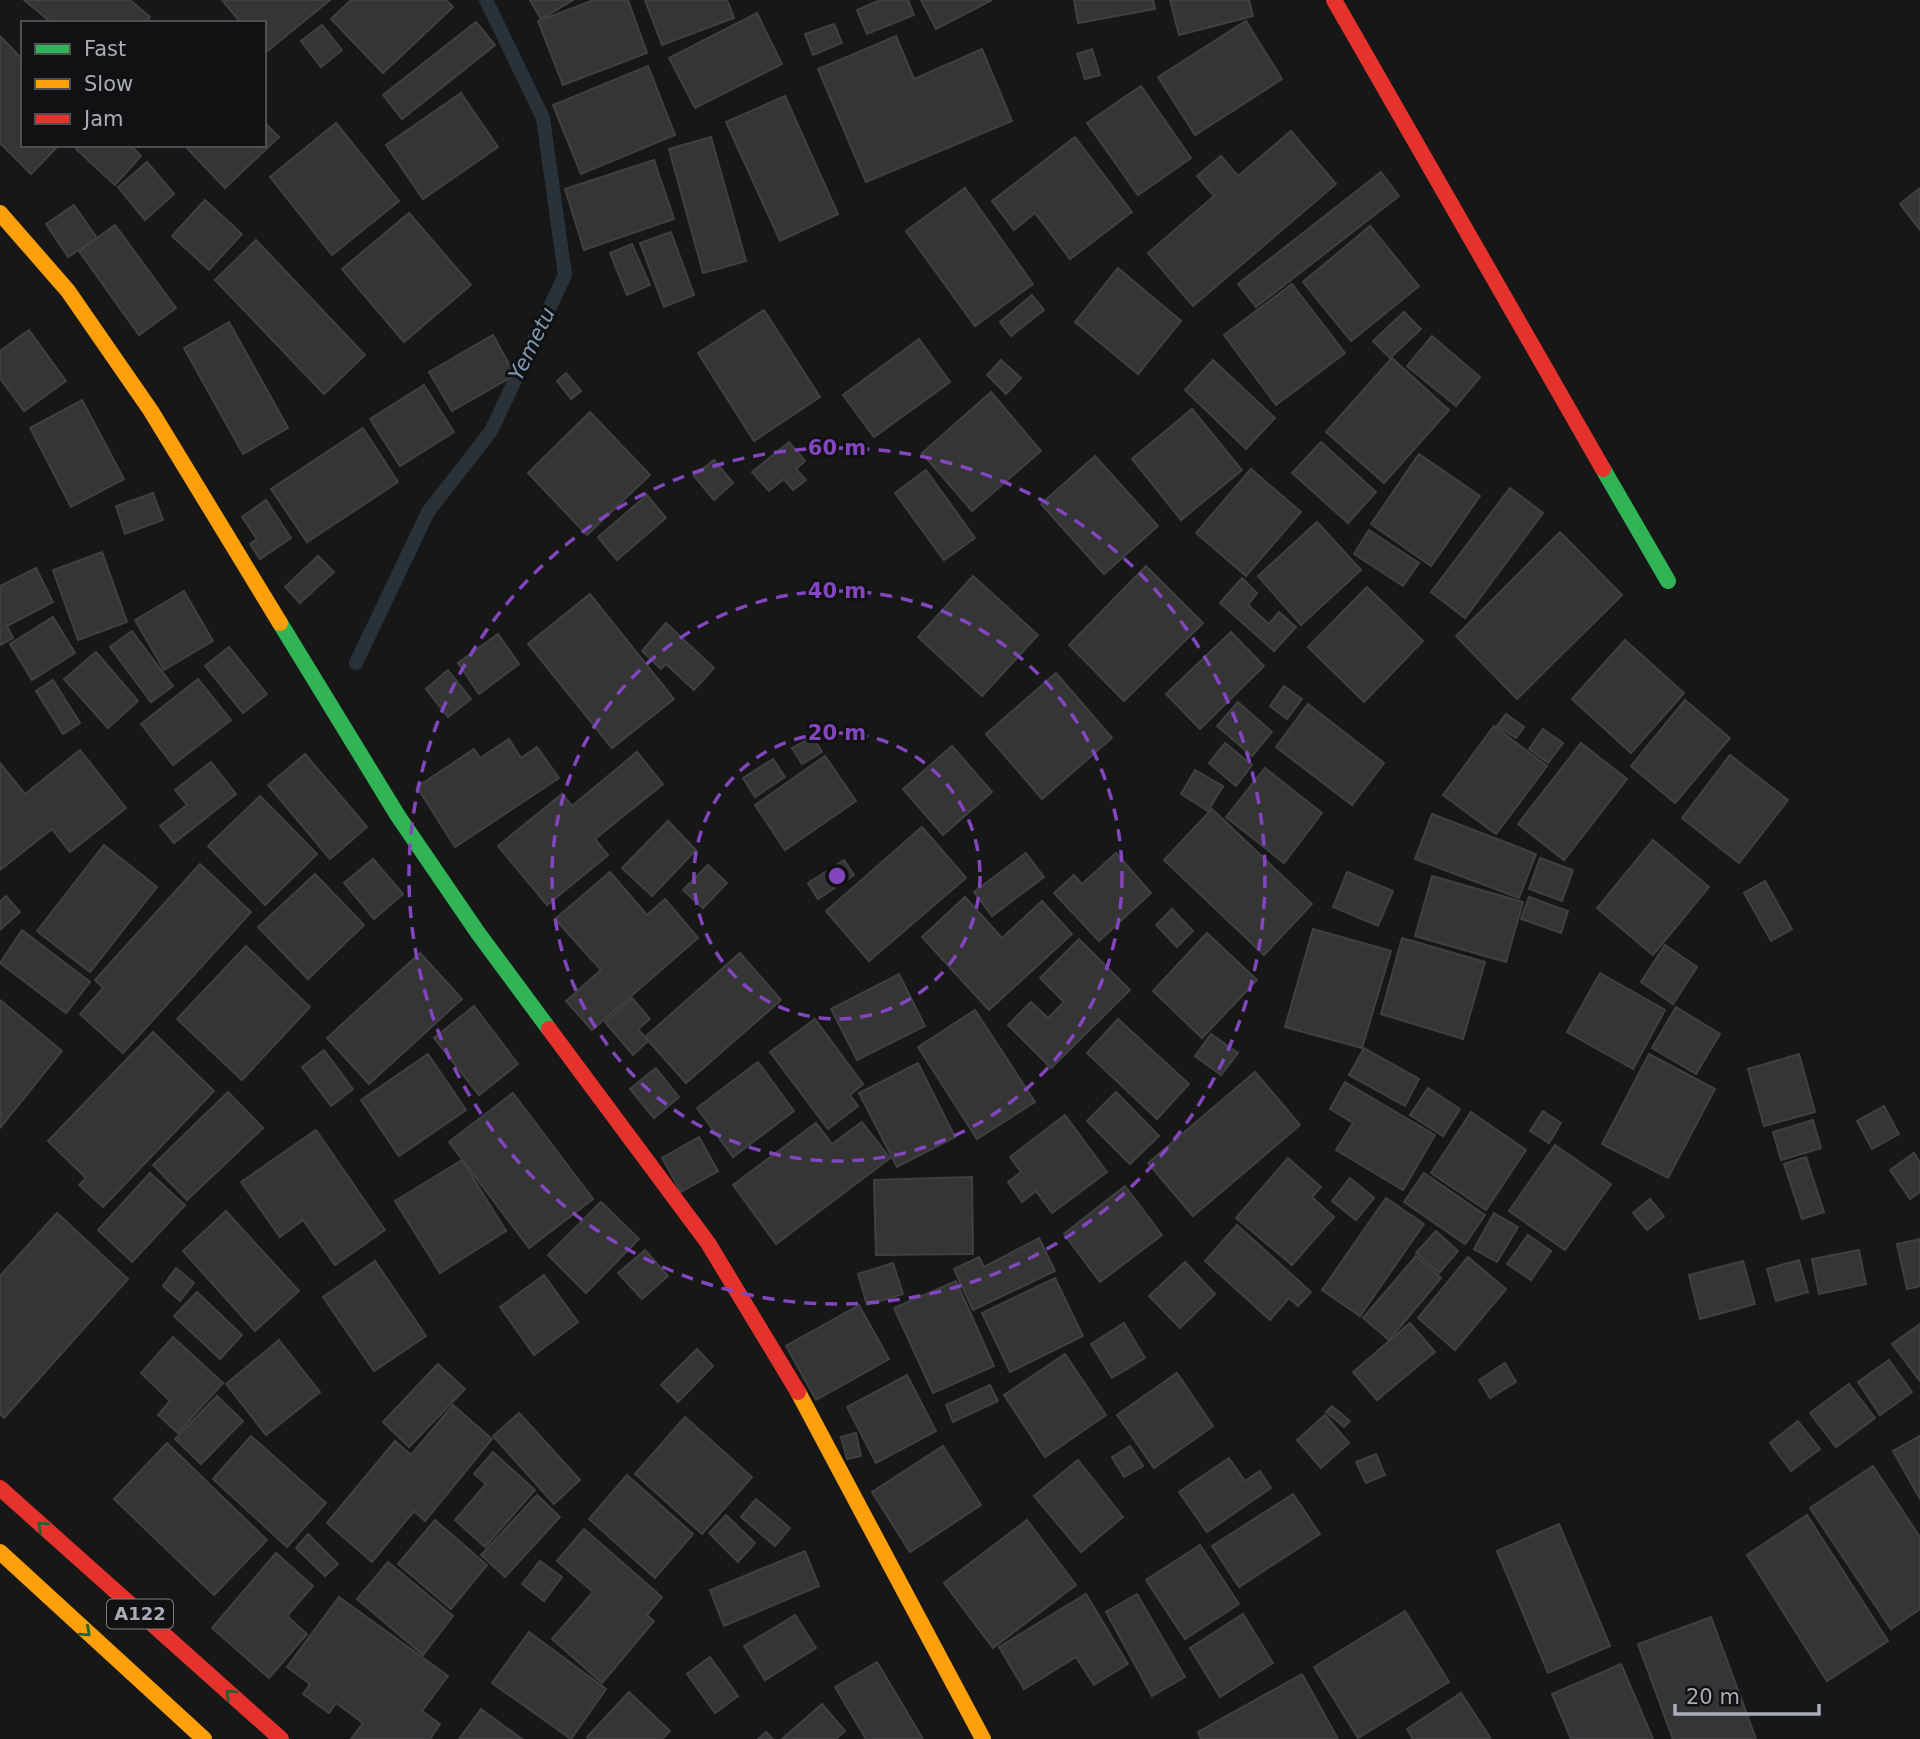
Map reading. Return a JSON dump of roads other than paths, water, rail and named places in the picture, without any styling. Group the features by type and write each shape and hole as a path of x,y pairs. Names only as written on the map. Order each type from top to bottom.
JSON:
{"main road":[{"path":"1334,0 1668,581"},
{"path":"0,213 68,291 151,411 420,848 478,933 708,1243 775,1350 983,1739"},
{"name":"A122","path":"0,1488 75,1565 281,1739"},
{"name":"A122","path":"0,1552 56,1597 204,1739"}],"waterway":[{"name":"Yemetu","path":"356,663 428,512 491,431 565,275 543,118 486,0"}]}
